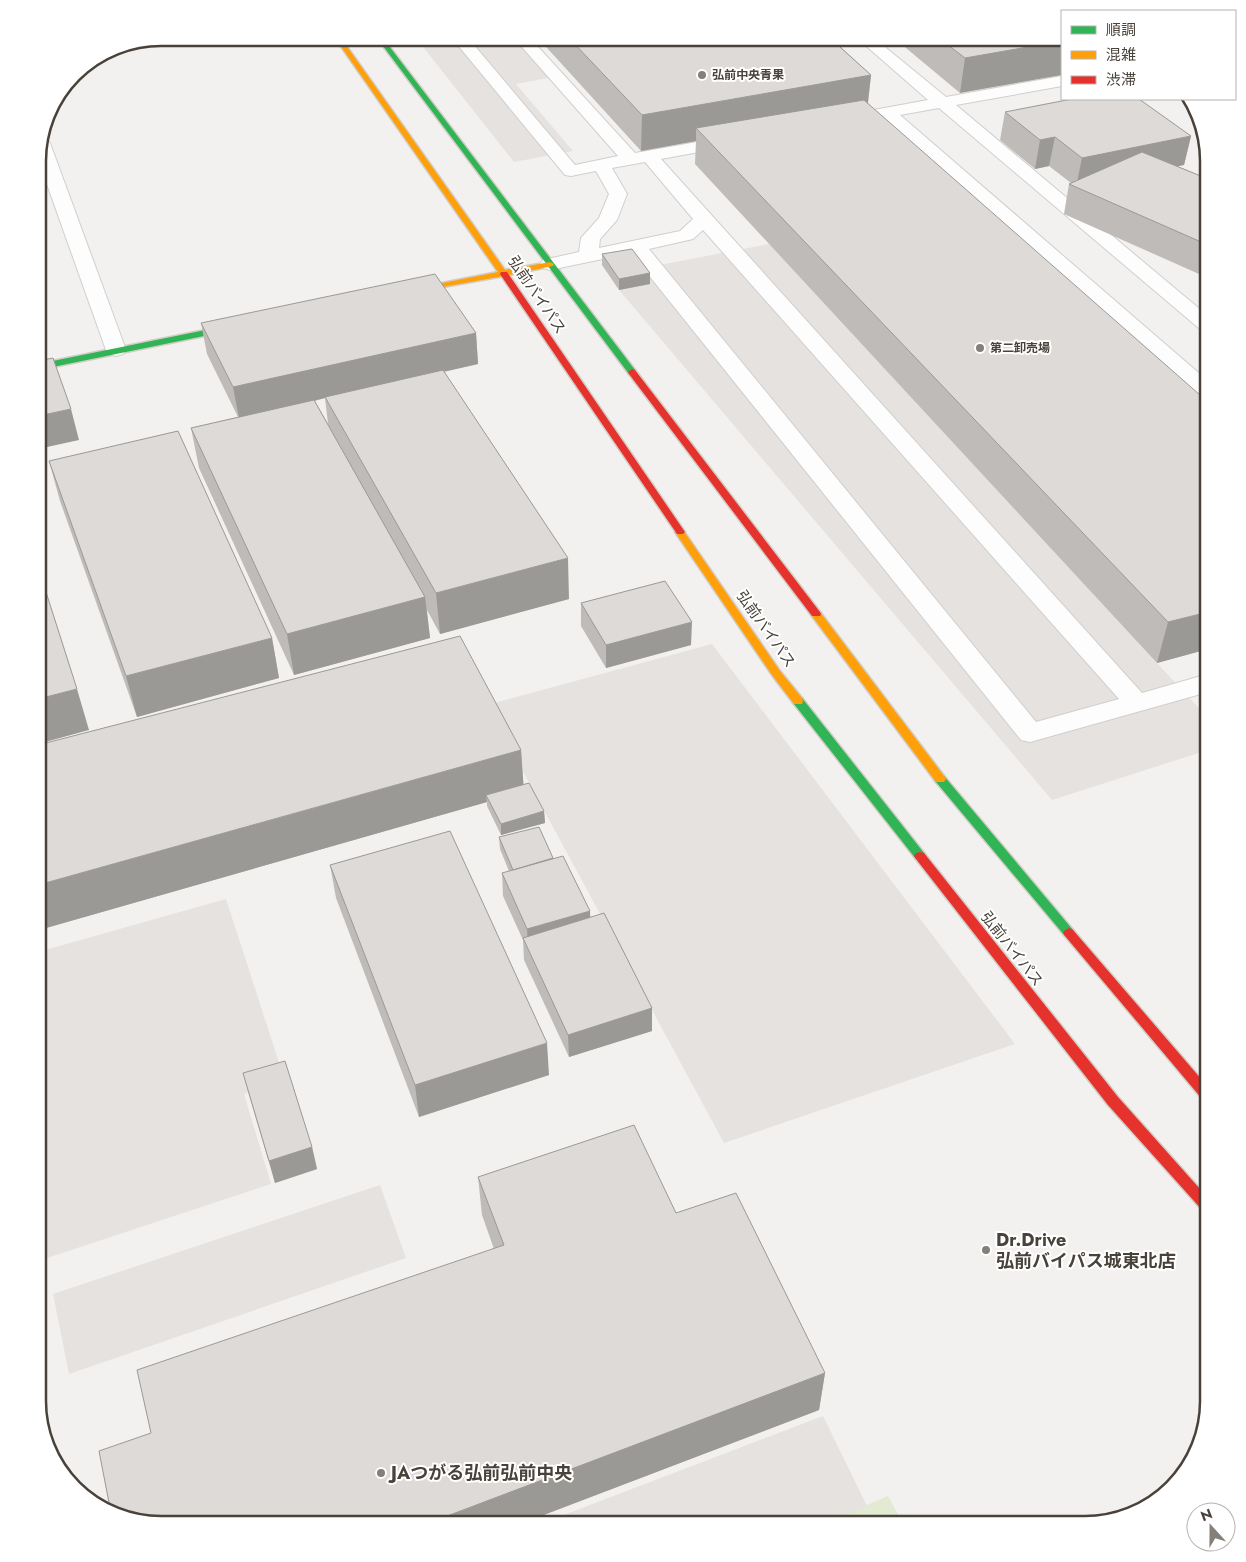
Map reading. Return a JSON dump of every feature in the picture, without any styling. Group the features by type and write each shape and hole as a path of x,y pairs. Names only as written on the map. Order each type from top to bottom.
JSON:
{"main road":[{"name":"弘前バイパス","path":"344,46 504,273 776,673 1113,1101 1200,1198"},
{"name":"弘前バイパス","path":"386,46 958,802 1200,1087"},
{"path":"393,295 550,264"},
{"path":"46,365 250,324"}],"street":[{"path":"467,46 571,171 744,139"},
{"path":"529,46 631,160"},
{"path":"875,46 944,102 1200,319"},
{"path":"859,118 1061,81"},
{"path":"887,113 1200,385"},
{"path":"649,156 704,220 1137,703"},
{"path":"46,157 116,350"},
{"path":"588,256 591,238 608,220 618,194 601,165"},
{"path":"550,264 686,235 704,220"},
{"path":"636,246 1030,733 1200,685"}],"green space":[{"path":"888,1496 899,1516 841,1516"}],"shaded area":[{"path":"422,46 538,46 564,75 516,84 573,151 514,162"},
{"path":"769,244 1200,709 1200,753 1052,800 619,290 649,284 639,269"},
{"path":"712,644 1015,1044 724,1143 487,705"},
{"path":"226,899 285,1081 244,1094 271,1184 46,1258 46,950"},
{"path":"380,1185 406,1258 69,1374 53,1294"},
{"path":"823,1416 867,1506 842,1516 561,1516"}],"building":[{"path":"577,46 839,46 871,75 642,115"},
{"path":"949,46 1033,46 965,58"},
{"name":"第二卸売場","path":"864,100 1200,395 1200,614 1168,622 696,128"},
{"path":"1067,100 1140,100 1191,136 1082,158 1055,137 1040,140 1005,112"},
{"path":"1142,152 1200,176 1200,241 1069,184"},
{"path":"632,249 650,273 619,279 602,254"},
{"path":"435,274 476,333 233,387 201,323"},
{"path":"53,358 71,409 46,414 46,359"},
{"path":"443,370 568,558 436,593 325,397"},
{"path":"314,400 425,597 287,634 191,428"},
{"path":"178,431 272,638 126,676 49,461"},
{"path":"665,581 692,622 606,645 581,603"},
{"path":"46,592 77,689 46,697"},
{"path":"460,636 521,750 46,883 46,743"},
{"path":"529,783 544,811 501,824 486,795"},
{"path":"539,827 553,858 513,870 499,837"},
{"path":"450,831 547,1043 415,1085 330,865"},
{"path":"563,856 590,911 527,929 502,873"},
{"path":"604,913 652,1008 568,1035 523,938"},
{"path":"285,1061 312,1147 269,1161 243,1073"},
{"path":"634,1125 676,1213 736,1193 825,1373 447,1516 162,1516 132,1512 109,1503 99,1451 151,1433 137,1370 504,1245 478,1177"}],"traffic: fast":[{"path":"386,46 632,372"},
{"path":"46,365 240,326"},
{"path":"798,701 920,856"},
{"path":"940,779 1069,933"}],"traffic: slow":[{"path":"344,46 504,274"},
{"path":"407,292 550,264"},
{"path":"680,532 776,673 798,701"},
{"path":"816,614 940,779"}],"traffic: jam":[{"path":"504,274 680,532"},
{"path":"632,372 816,614"},
{"path":"920,856 1113,1101 1200,1198"},
{"path":"1069,933 1200,1087"}],"place":[{"name":"弘前中央青果","path":"702,75"},
{"name":"第二卸売場","path":"980,348"},
{"name":"Dr.Drive 弘前バイパス城東北店","path":"986,1250"},
{"name":"JAつがる弘前弘前中央","path":"381,1473"}]}
